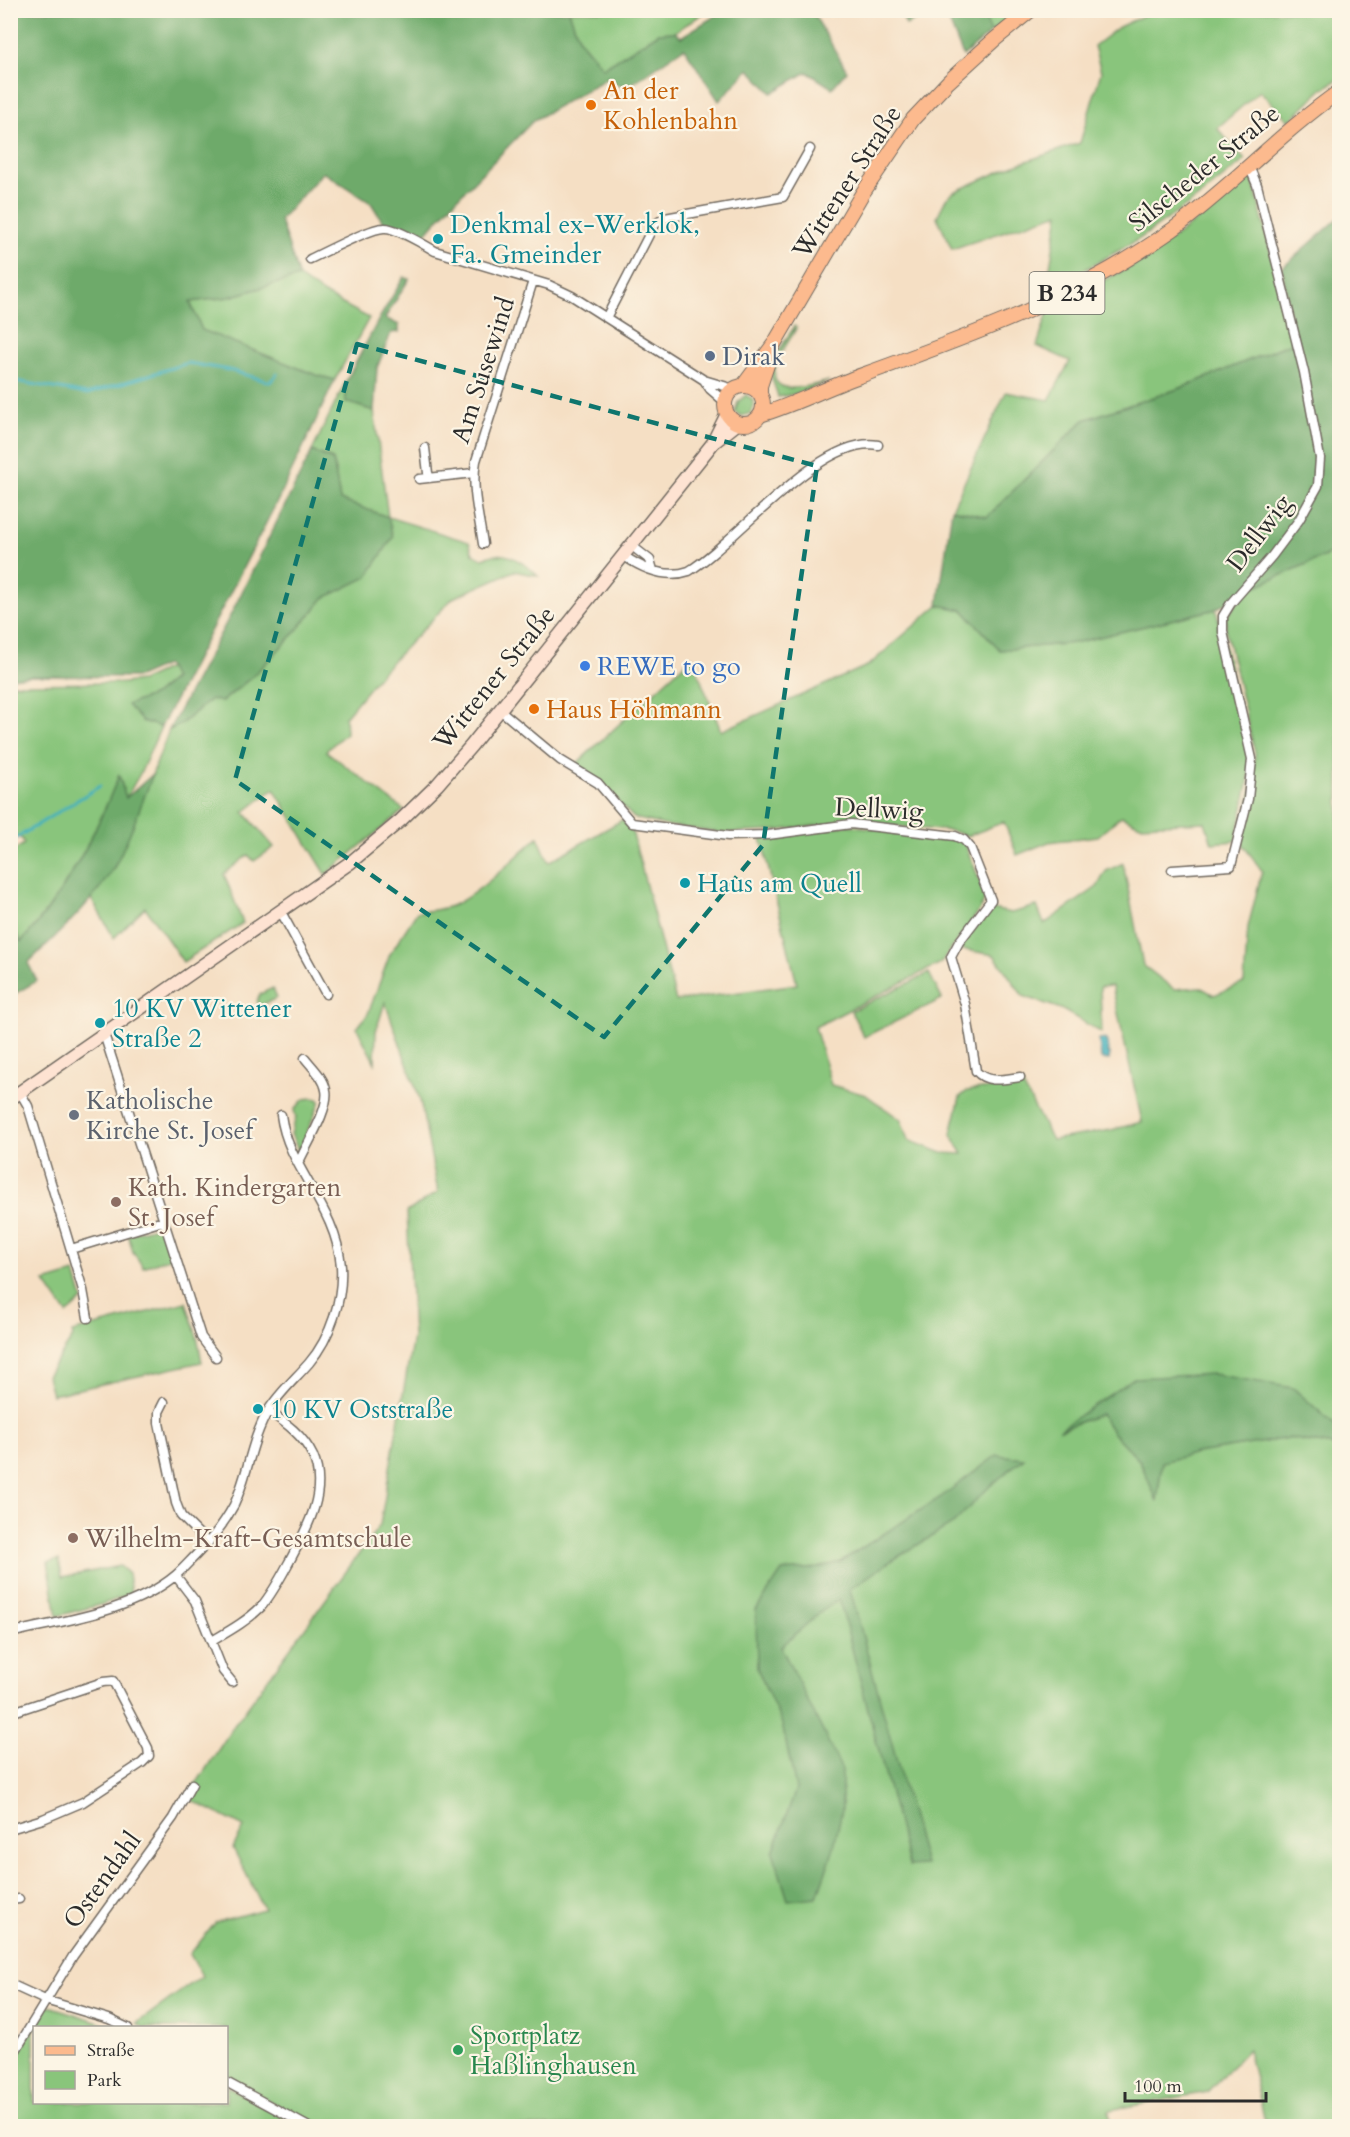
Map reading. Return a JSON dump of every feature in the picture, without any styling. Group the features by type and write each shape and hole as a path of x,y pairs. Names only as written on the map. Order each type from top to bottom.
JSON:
{"main road":[{"name":"Wittener Straße","path":"739,387 774,345 862,194 913,119 948,82 1031,10"},
{"name":"Silscheder Straße","path":"760,415 991,328 1053,301 1152,243 1211,200 1292,128 1340,91"},
{"name":"Wittener Straße","path":"761,396 760,386 774,345"},
{"path":"739,387 752,388 761,396 763,404 760,415 750,423 738,423 726,408 727,397 739,387"},
{"name":"Silscheder Straße","path":"761,396 796,400"},
{"name":"Wittener Straße","path":"713,443 726,408"},
{"name":"Wittener Straße","path":"15,1096 351,862 401,820 437,785 500,710 713,443 738,423"}],"street":[{"path":"607,316 658,221 783,197 810,149"},
{"name":"Dellwig","path":"1172,870 1231,866 1248,798 1252,759 1223,632 1223,616 1299,520 1317,486 1320,458 1306,382 1260,196 1249,166"},
{"path":"310,259 386,227 435,251 549,285 607,316 704,380 739,387"},
{"name":"Am Susewind","path":"483,544 476,498 474,473 476,461 533,281"},
{"path":"704,380 726,408"},
{"path":"624,556 641,568 674,575 689,571 797,478 838,454 860,445 878,446"},
{"name":"Am Susewind","path":"425,448 430,478"},
{"name":"Am Susewind","path":"419,479 474,473"},
{"path":"632,546 650,560 652,570"},
{"name":"Dellwig","path":"500,710 552,754 598,783 632,823 728,836 768,835 836,825 862,824 945,834 964,840 975,858 991,900 959,942 951,957 965,1004 976,1071 986,1079 993,1080 1020,1077"},
{"path":"281,912 326,994"},
{"path":"104,1034 201,1337 216,1357"},
{"path":"299,1162 324,1108 327,1096 324,1084 305,1058"},
{"path":"15,1096 28,1106 83,1290 88,1318"},
{"path":"10,1633 100,1612 143,1595 176,1576 208,1543 234,1505 268,1411 311,1361 327,1335 336,1312 341,1281 339,1252 332,1226 285,1136 281,1115"},
{"path":"71,1249 163,1221"},
{"path":"164,1402 159,1412 159,1423 176,1503 181,1516 208,1543"},
{"path":"212,1641 247,1619 273,1591 314,1509 318,1475 312,1455 298,1432 268,1411"},
{"path":"176,1576 195,1601 223,1671 232,1682"},
{"path":"10,1713 103,1682 113,1681 148,1748 149,1756 83,1802 44,1819 10,1829"},
{"name":"Ostendahl","path":"10,2060 45,2000 95,1923 173,1818 192,1784"},
{"path":"10,1984 45,2000 109,2019 124,2026"},
{"path":"228,2083 307,2127"}],"highlighted area":[{"path":"357,344 817,466 763,845 604,1037 235,780"}],"green space":[{"path":"11,11 569,11 579,39 603,68 659,33 675,32 681,37 723,11 812,11 847,71 832,88 807,72 772,93 749,69 719,101 684,48 627,87 613,83 609,77 534,120 422,238 384,224 371,203 323,172 280,220 299,277 229,297 190,302 202,330 316,375 335,380 280,496 161,727 142,721 127,705 154,695 174,679 165,665 138,677 31,676 11,678"},
{"path":"569,11 707,11 675,32 659,33 603,68 579,39"},
{"path":"900,11 933,11 906,25"},
{"path":"945,11 982,11 991,32 963,56"},
{"path":"982,11 1018,11 991,32"},
{"path":"1153,11 1339,11 1339,79 1322,89 1289,121 1260,91 1217,128 1245,160 1196,199 1139,239 1068,279 1058,282 1045,297 1059,213 952,249 937,217 946,199 954,192 1012,166 1080,143 1101,72 1094,46 1119,27"},
{"path":"1247,177 1253,181 1293,342 1181,388 1084,420 987,517 952,509 1006,392 1049,400 1070,361 1037,346 1049,309 1145,259 1202,216"},
{"path":"1339,218 1339,550 1247,590 1216,609 1074,643 1000,650 963,610 938,605 952,509 987,517 1084,420 1181,388 1294,342 1282,268"},
{"path":"299,277 324,294 369,318 335,380 316,375 202,330 190,302 229,297"},
{"path":"404,277 409,279 385,318 399,325 399,332 391,333 377,368 374,411 346,402 345,383"},
{"path":"795,326 797,328 777,362 775,380 791,388 829,381 799,393 778,397 771,376 772,368 780,349"},
{"path":"345,383 346,402 374,411 388,517 340,500 333,459 312,451"},
{"path":"746,395 752,399 754,406 751,413 742,416 735,412 738,402"},
{"path":"312,451 333,460 340,500 388,517 393,537 367,577 324,598 292,636 253,676 221,702 211,699 181,724 169,730 232,612"},
{"path":"388,517 469,542 473,554 481,558 501,555 513,558 538,576 514,571 453,598 381,673 345,717 346,733 326,751 404,810 326,874 274,789 244,812 274,847 254,861 248,855 224,874 243,923 183,962 145,907 114,938 91,898 114,868 134,823 169,730 181,724 211,699 222,702 253,676 292,636 324,598 367,577"},
{"path":"1339,550 1339,1429 1293,1388 1134,1378 1062,1429 1101,1414 1113,1433 1140,1461 1157,1499 1162,1462 1196,1453 1289,1438 1339,1447 1339,2126 1266,2126 1248,2049 1207,2092 1109,2110 1111,2126 316,2126 228,2079 228,2026 141,2026 137,2023 202,1976 190,1954 216,1922 264,1909 233,1848 244,1827 187,1798 235,1724 380,1525 413,1337 407,1212 438,1192 420,1100 385,1002 376,1031 375,1063 357,1028 368,1014 390,954 417,912 444,908 458,903 489,881 538,837 549,862 622,820 631,827 676,1001 797,984 761,838 848,825 964,841 986,897 979,911 941,963 815,1027 831,1085 866,1095 901,1120 908,1140 942,1153 963,1154 951,1134 960,1097 967,1091 1022,1084 1052,1140 1142,1122 1112,986 1100,987 1102,1033 1061,1009 1023,996 994,955 960,949 988,908 1011,913 1037,906 1044,924 1097,887 1106,871 1123,863 1143,965 1174,989 1200,987 1214,995 1244,983 1248,927 1262,871 1241,842 1253,784 1255,753 1226,632 1226,617 1247,590"},
{"path":"938,605 963,610 1000,650 1074,643 1216,609 1251,761 1236,841 1212,843 1205,822 1140,825 1121,816 1098,836 1049,842 1017,855 1004,822 968,836 952,831 844,822 772,831 722,833 664,825 634,818 596,780 574,766 692,657 721,731 869,665"},
{"path":"169,668 174,678 154,695 128,705 142,721 161,727 141,772 126,798 119,776 100,820 77,864 51,905 21,942 11,924 10,853 24,844 22,839 11,834 11,684 123,683 141,681"},
{"path":"153,774 125,845 106,880 74,918 28,963 37,981 11,996 11,924 21,942 51,905 78,863 119,775 126,798"},
{"path":"929,973 942,999 864,1037 851,1011"},
{"path":"273,988 277,998 259,1006 257,1001 260,994"},
{"path":"313,1098 320,1101 299,1152 291,1134 296,1118 294,1110 304,1099"},
{"path":"160,1226 172,1257 143,1267 133,1252 128,1234"},
{"path":"75,1273 83,1300 67,1314 45,1282"},
{"path":"186,1302 202,1362 52,1395 47,1376 73,1337 72,1332"},
{"path":"1213,1374 1293,1388 1339,1429 1339,1447 1289,1438 1196,1453 1162,1462 1157,1501 1140,1461 1113,1433 1101,1414 1058,1430 1134,1378"},
{"path":"997,1455 1024,1458 990,1486 954,1523 850,1589 925,1865 909,1866 839,1599 781,1647 842,1770 842,1810 833,1851 817,1897 788,1900 773,1852 796,1789 782,1724 757,1668 756,1610 782,1571 817,1568 840,1562 941,1497"},
{"path":"59,1560 62,1577 120,1566 128,1573 131,1594 57,1616 48,1562"},
{"path":"46,2005 112,2026 34,2026"},
{"path":"33,2028 33,2104 228,2104 228,2087 299,2126 11,2126 11,2067"}],"water":[{"path":"1099,1040 1106,1040 1109,1049 1109,1060 1101,1059"}],"waterway":[{"path":"10,380 87,394 188,363 229,370 270,382 277,374"},
{"path":"10,842 100,786"}],"place":[{"name":"An der Kohlenbahn","path":"591,105"},
{"name":"Denkmal ex-Werklok, Fa. Gmeinder","path":"438,239"},
{"name":"Dirak","path":"710,356"},
{"name":"REWE to go","path":"585,666"},
{"name":"Haus Höhmann","path":"534,709"},
{"name":"Haus am Quell","path":"685,883"},
{"name":"10 KV Wittener Straße 2","path":"100,1023"},
{"name":"Katholische Kirche St. Josef","path":"74,1115"},
{"name":"Kath. Kindergarten St. Josef","path":"116,1202"},
{"name":"10 KV Oststraße","path":"258,1409"},
{"name":"Wilhelm-Kraft-Gesamtschule","path":"73,1538"},
{"name":"Sportplatz Haßlinghausen","path":"458,2050"}]}
